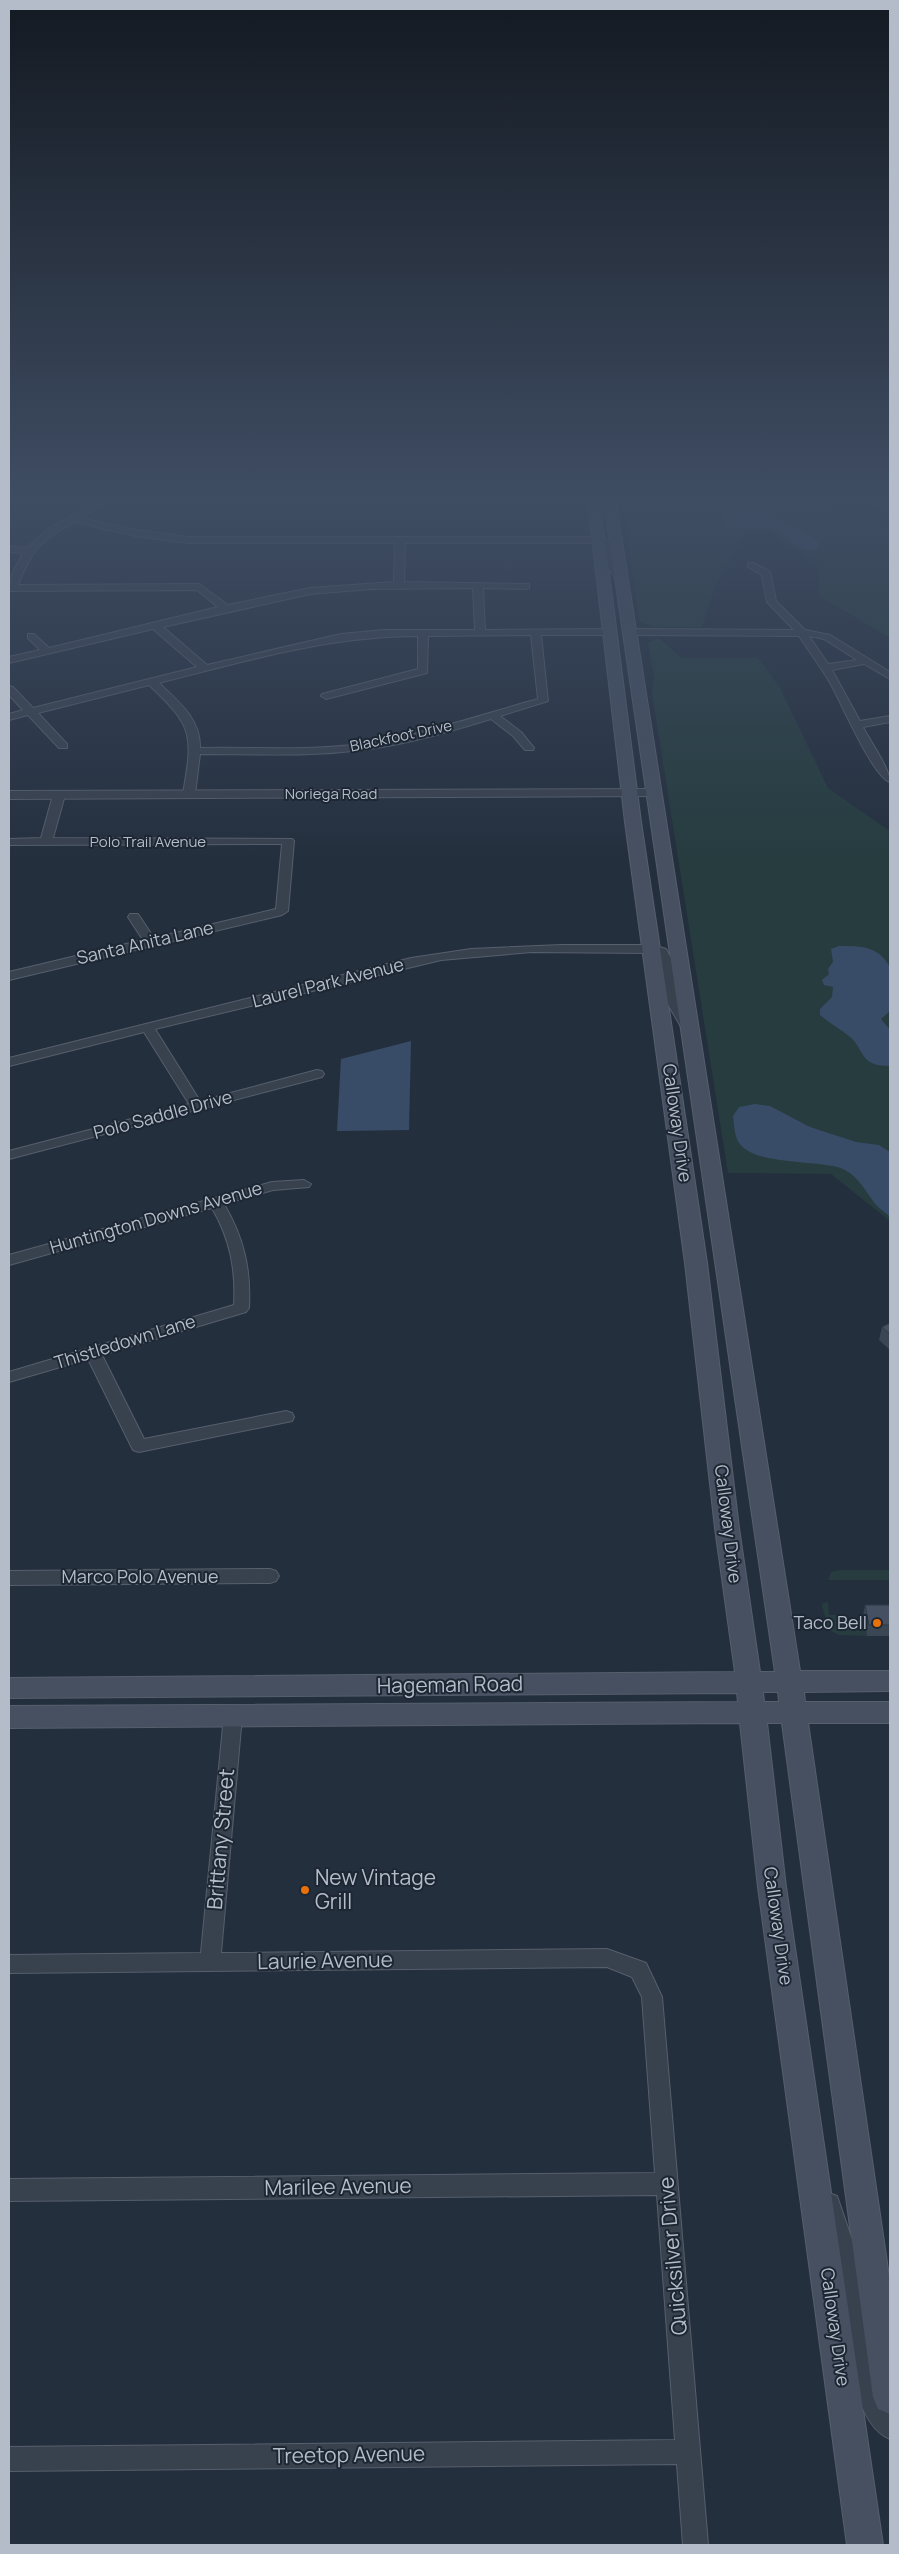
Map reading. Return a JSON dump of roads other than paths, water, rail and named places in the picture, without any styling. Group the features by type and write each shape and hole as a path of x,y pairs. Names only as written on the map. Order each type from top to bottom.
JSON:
{"main road":[{"name":"Calloway Drive","path":"610,622 641,793 688,1027 788,1681 890,2397"},
{"path":"617,622 618,626 629,632"},
{"name":"Calloway Drive","path":"628,622 636,681 641,793 653,949 696,1263 727,1528 749,1682 772,1887 865,2545"},
{"path":"611,632 621,638 624,666 636,681"},
{"name":"Hageman Road","path":"9,1688 890,1681"},
{"path":"232,1716 238,1707 250,1698 398,1694 439,1686"},
{"path":"9,1700 77,1688"},
{"name":"Hageman Road","path":"9,1717 890,1712"}],"street":[{"path":"9,660 167,622"},
{"path":"480,622 480,633"},
{"path":"792,622 801,632 825,668 876,762 890,779"},
{"path":"155,625 204,668"},
{"path":"9,717 326,639 361,634 611,632"},
{"path":"629,632 801,632 827,637 890,676"},
{"path":"326,696 423,671 423,633"},
{"name":"Blackfoot Drive","path":"196,751 308,750 361,747 402,739 543,701 536,633"},
{"path":"31,636 47,651"},
{"path":"825,668 866,661"},
{"path":"151,681 188,719 196,739 196,751 189,794"},
{"path":"9,689 64,746"},
{"path":"492,715 517,734 529,748"},
{"path":"856,725 890,719"},
{"name":"Noriega Road","path":"9,795 641,793"},
{"path":"46,842 59,795"},
{"name":"Polo Trail Avenue","path":"9,842 288,841 282,911"},
{"name":"Santa Anita Lane","path":"9,976 282,911"},
{"path":"134,917 150,942"},
{"path":"653,949 662,952 666,960 672,1001 688,1027"},
{"name":"Laurel Park Avenue","path":"9,1062 447,954 496,950 653,949"},
{"path":"148,1028 196,1106"},
{"name":"Polo Saddle Drive","path":"9,1155 317,1074"},
{"name":"Huntington Downs Avenue","path":"9,1260 272,1186 304,1184"},
{"name":"Thistledown Lane","path":"9,1377 242,1308 244,1282 240,1253 230,1225 216,1202"},
{"path":"93,1352 139,1446 286,1417"},
{"name":"Marco Polo Avenue","path":"9,1578 270,1576"},
{"name":"Brittany Street","path":"210,1962 232,1716"},
{"name":"Laurie Avenue","path":"9,1964 607,1958 639,1970"},
{"name":"Quicksilver Drive","path":"639,1970 652,1997 696,2545"},
{"path":"808,2138 846,2254 867,2392 876,2411 890,2427"},
{"name":"Marilee Avenue","path":"9,2190 667,2184"},
{"name":"Treetop Avenue","path":"9,2459 689,2452"}],"water":[{"path":"839,946 855,946 875,951 890,967 890,1011 881,1019 890,1030 890,1066 872,1063 867,1060 849,1036 820,1015 820,1009 832,997 833,987 824,985 822,980 829,974 828,969 833,962 831,949"},
{"path":"411,1041 409,1130 337,1131 341,1059"},
{"path":"755,1104 770,1106 810,1127 856,1142 879,1145 890,1152 890,1217 875,1203 857,1180 845,1170 834,1166 770,1158 755,1154 744,1148 737,1139 733,1116 739,1107"}],"place":[{"name":"Taco Bell","path":"877,1623"},
{"name":"New Vintage Grill","path":"305,1890"}]}
